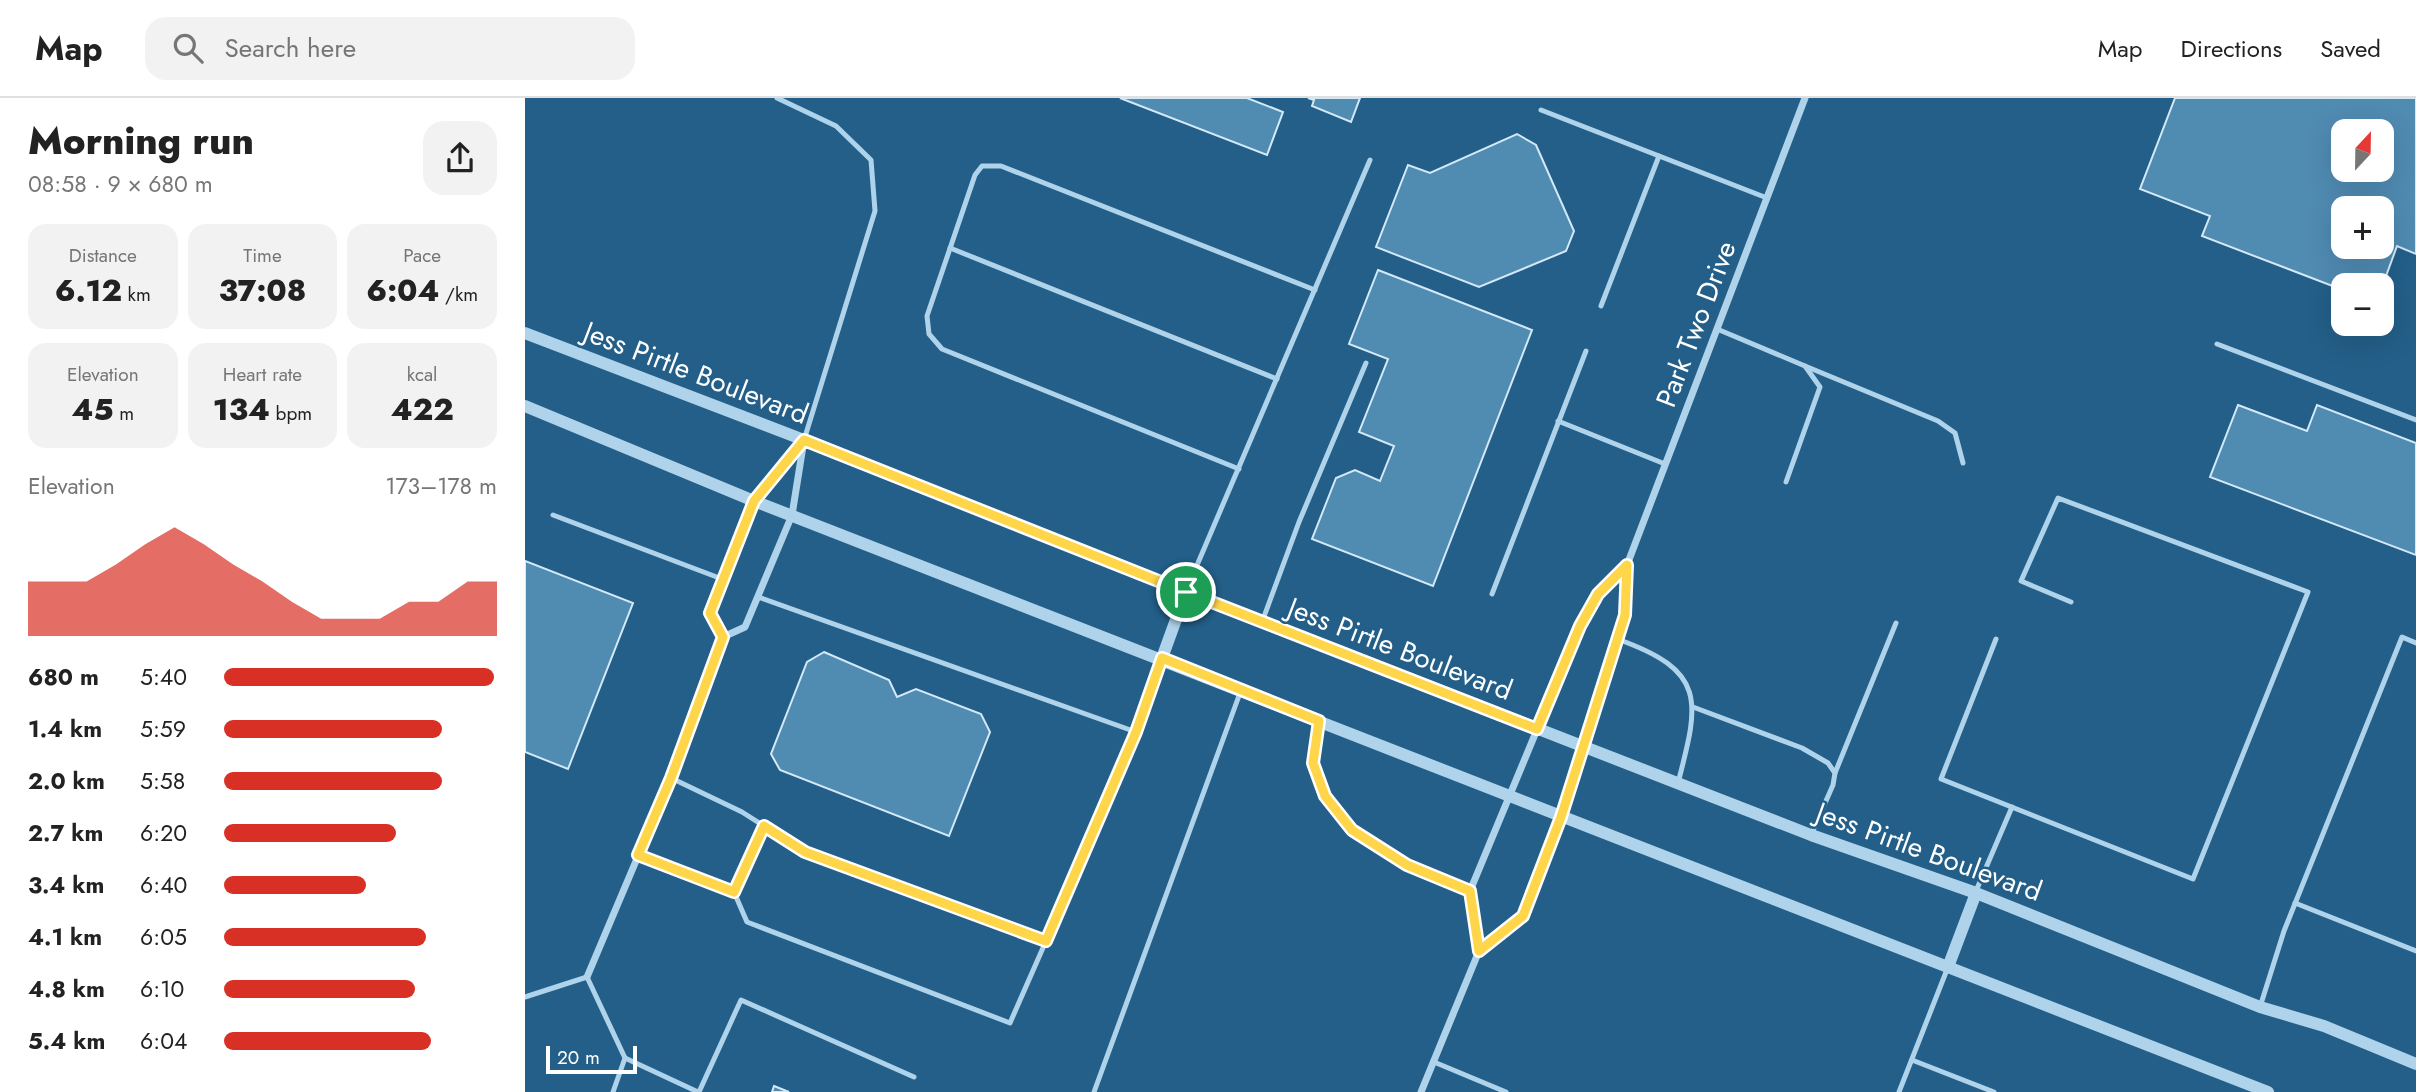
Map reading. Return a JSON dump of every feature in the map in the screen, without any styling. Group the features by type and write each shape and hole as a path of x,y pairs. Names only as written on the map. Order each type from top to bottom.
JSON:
{"street":[{"name":"Park Two Drive","path":"1421,1092 1479,951 1523,916 1561,817 1618,639 1625,615 1627,565 1805,98"},
{"name":"Jess Pirtle Boulevard","path":"525,333 1811,835 1976,893 2260,1007 2325,1026 2416,1064"},
{"path":"525,406 754,501 1162,658 1510,797 2268,1092"},
{"path":"723,637 710,613 754,501 804,440"},
{"path":"587,977 671,778 723,637 745,627 792,515 804,440"},
{"name":"Park Two Drive","path":"1470,891 1580,626 1598,594 1627,565"},
{"path":"1162,658 1186,592"},
{"path":"1470,891 1479,951"},
{"path":"1948,967 1976,893"}],"lane":[{"path":"778,98 836,126 871,160 875,211 804,440"},
{"path":"1541,110 1767,198"},
{"path":"1601,306 1659,156"},
{"path":"1186,592 1370,160"},
{"path":"1239,468 942,349 929,334 927,316 975,175 982,166 1001,166 1315,290"},
{"path":"950,248 1277,379"},
{"path":"1717,329 1938,421 1955,433 1963,463"},
{"path":"2217,344 2416,420"},
{"path":"1492,594 1586,351"},
{"path":"1262,622 1299,522 1366,363"},
{"path":"1786,482 1819,387 1805,366"},
{"path":"1559,421 1665,464"},
{"path":"1996,639 1941,779 2193,879 2308,593 2058,498 2021,581 2071,602"},
{"path":"554,516 722,579"},
{"path":"758,597 1136,732"},
{"path":"1811,835 1896,623"},
{"path":"2260,1007 2295,904 2402,637 2416,643"},
{"path":"1618,639 1644,648 1672,666 1688,690 1693,707 1692,727 1678,783"},
{"path":"638,855 734,892 747,922 1010,1023 1136,732 1162,658"},
{"path":"1094,1092 1241,690"},
{"path":"1693,707 1802,748 1828,763 1835,773"},
{"path":"1319,721 1313,763 1325,796 1352,830 1407,865 1470,891"},
{"path":"671,778 742,812 805,852 1046,941"},
{"path":"1976,893 2012,807"},
{"path":"734,892 764,826"},
{"path":"2295,904 2416,951"},
{"path":"1899,1092 1948,967"},
{"path":"525,997 587,977 625,1058 698,1092 741,1000 915,1077"},
{"path":"613,1092 625,1058"},
{"path":"1912,1060 1994,1092"},
{"path":"1434,1062 1506,1092"}],"building":[{"path":"1120,98 1247,98 1283,112 1267,155"},
{"path":"1308,98 1360,98 1351,122 1312,106 1314,100"},
{"path":"2175,98 2416,98 2416,254 2397,246 2394,254 2394,196 2331,196 2331,259 2392,259 2387,273 2331,273 2331,285 2202,236 2210,216 2140,189"},
{"path":"1517,134 1536,145 1574,231 1566,251 1479,287 1376,247 1408,165 1430,173"},
{"path":"1378,270 1532,330 1433,586 1312,539 1336,478 1355,470 1380,481 1394,446 1359,432 1388,359 1349,344"},
{"path":"2238,405 2307,431 2317,405 2416,443 2416,555 2210,477"},
{"path":"525,561 633,603 568,769 525,752"},
{"path":"824,652 889,680 897,697 916,689 981,714 990,732 949,836 780,770 771,754 807,662"},
{"path":"774,1086 789,1092 772,1092"}],"route":[{"path":"804,440 1186,592 1537,729 1580,626 1598,594 1627,565 1625,615 1561,817 1523,916 1479,951 1470,891 1407,865 1352,830 1325,796 1313,763 1319,721 1162,658 1136,732 1046,941 805,852 764,826 734,892 638,855 671,778 723,637 710,613 722,579 754,501 804,440"}]}
